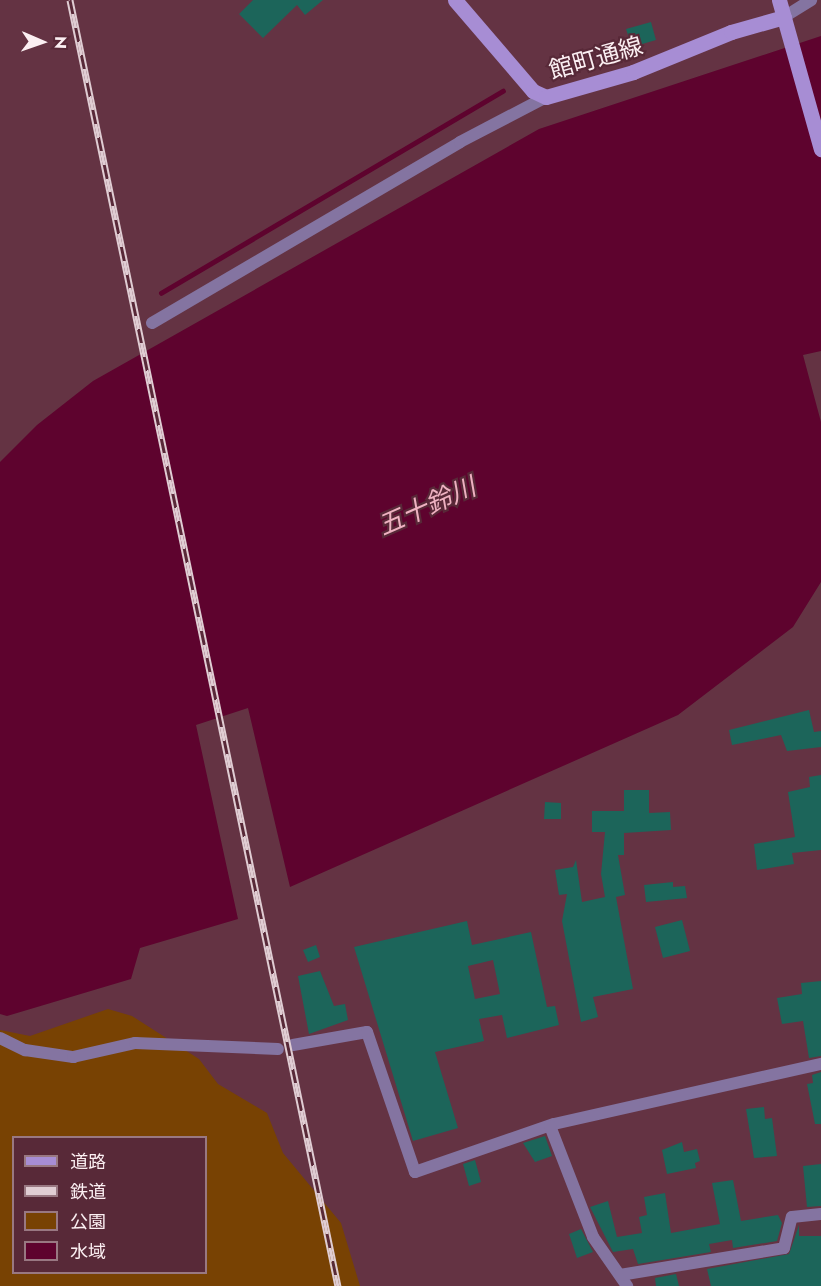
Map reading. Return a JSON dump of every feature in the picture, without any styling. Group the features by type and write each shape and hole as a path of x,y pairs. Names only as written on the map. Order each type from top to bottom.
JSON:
{"main road":[{"name":"館町通線","path":"455,0 533,91 546,97 633,72 730,32 784,16"},
{"path":"779,0 821,148"}],"street":[{"path":"784,16 807,4 821,3"},
{"path":"152,322 460,142 546,97"},
{"path":"293,1045 367,1032 415,1172 550,1126 821,1064"},
{"path":"0,1038 25,1050 73,1057 135,1043 278,1049"},
{"path":"550,1126 593,1237 627,1286"},
{"path":"620,1275 784,1248 792,1217 821,1214"}],"green space":[{"path":"108,1009 132,1016 199,1059 218,1084 267,1113 283,1153 341,1223 360,1286 0,1286 0,1030 30,1036"}],"water":[{"name":"五十鈴川","path":"821,36 821,351 803,355 821,422 821,582 793,627 678,715 290,887 248,708 196,725 238,919 140,948 131,979 7,1016 0,1014 0,462 37,425 93,381 539,129"}],"building":[{"path":"253,0 323,0 305,15 297,5 263,38 239,14"},
{"path":"651,22 656,40 632,47 626,29"},
{"path":"809,710 814,732 821,731 821,747 787,751 781,735 732,745 729,730"},
{"path":"821,775 821,850 792,853 794,864 757,870 754,844 795,837 788,792 810,787 809,777"},
{"path":"624,790 649,790 649,813 670,812 671,830 624,833 624,855 618,855 625,895 616,897 633,989 593,997 598,1017 581,1022 562,921 567,894 559,895 555,870 573,867 576,860 582,902 605,897 601,874 605,832 592,832 592,811 624,811"},
{"path":"545,802 561,803 561,819 544,819"},
{"path":"673,882 673,887 685,886 687,898 646,902 644,885"},
{"path":"682,920 690,951 663,958 655,927"},
{"path":"467,921 472,945 531,932 547,1007 555,1006 559,1025 507,1038 502,1015 479,1019 484,1041 435,1052 458,1128 413,1141 354,947","holes":["493,960 500,994 475,999 468,966"]},
{"path":"316,945 320,957 308,962 303,950"},
{"path":"320,971 334,1006 345,1004 348,1020 309,1034 298,976"},
{"path":"821,981 821,1056 809,1058 803,1021 782,1024 777,998 802,994 801,983"},
{"path":"821,1072 821,1124 815,1124 807,1084 813,1083 812,1075"},
{"path":"764,1107 765,1119 772,1118 777,1156 754,1158 746,1109"},
{"path":"545,1136 552,1156 535,1162 523,1143"},
{"path":"682,1142 684,1152 697,1149 700,1161 695,1163 696,1168 667,1174 662,1150"},
{"path":"475,1160 481,1182 469,1186 463,1164"},
{"path":"821,1164 821,1206 807,1207 803,1166"},
{"path":"733,1180 741,1221 778,1215 782,1223 777,1241 733,1248 732,1240 709,1244 711,1252 638,1264 633,1249 613,1252 590,1207 608,1201 617,1237 642,1233 639,1217 647,1215 644,1197 665,1193 671,1233 720,1224 712,1183"},
{"path":"799,1225 799,1236 821,1236 821,1286 711,1286 707,1269 789,1254"},
{"path":"581,1229 593,1252 577,1258 569,1234"},
{"path":"676,1274 679,1286 656,1286 655,1278"}],"waterway":[{"path":"161,293 503,91"}],"railway":[{"path":"70,0 338,1286"}]}
